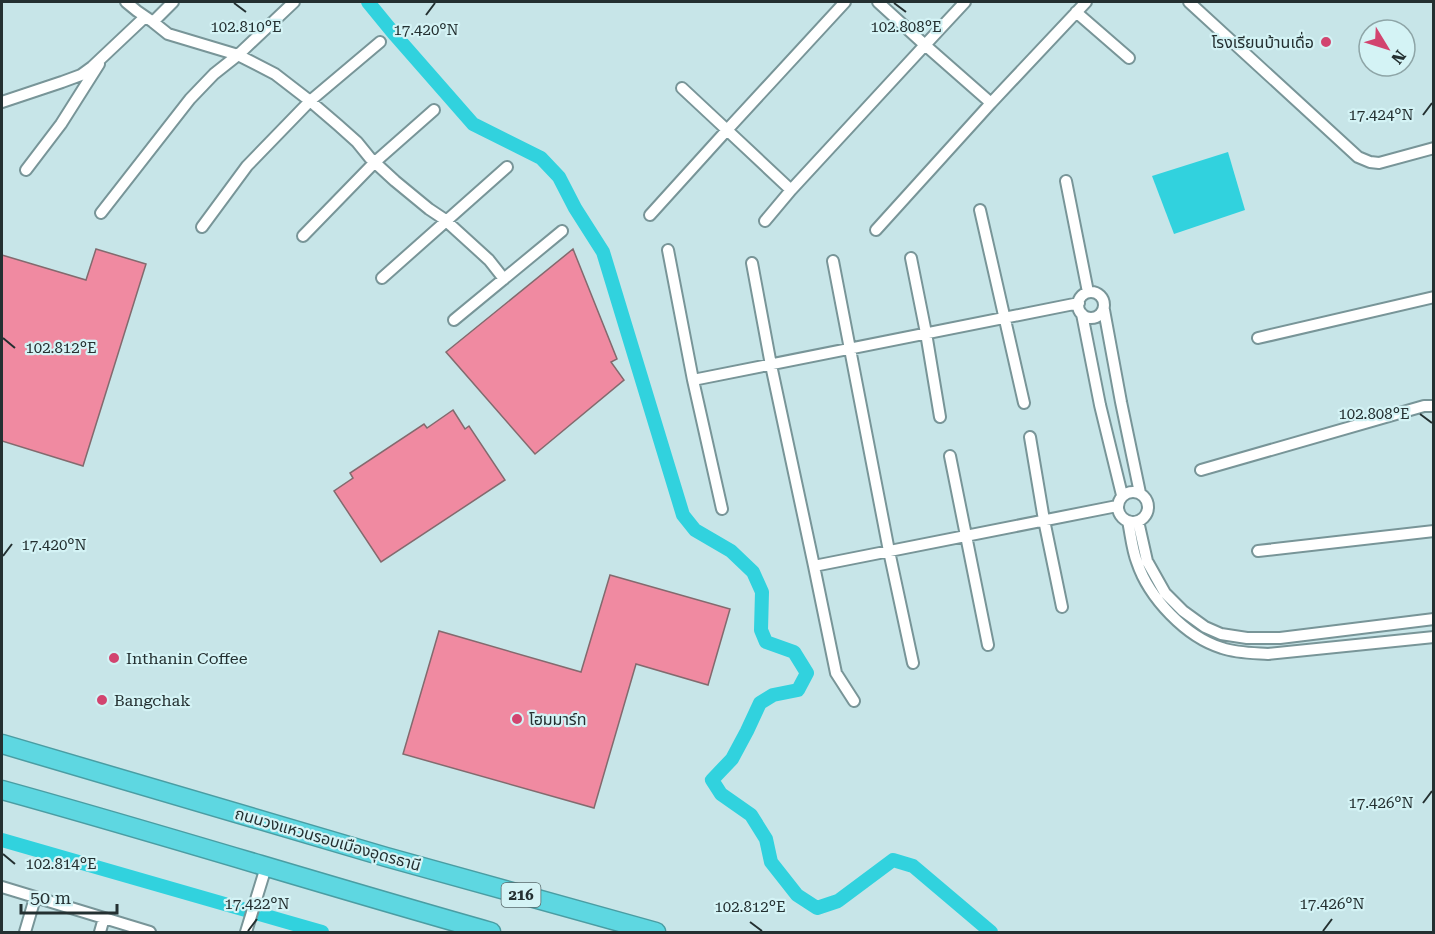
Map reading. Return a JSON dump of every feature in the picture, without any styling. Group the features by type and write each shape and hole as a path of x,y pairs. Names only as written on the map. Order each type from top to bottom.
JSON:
{"highway":[{"name":"ถนนวงแหวนรอบเมืองอุดรธานี","path":"2,744 656,933"},
{"path":"2,790 490,933"}],"street":[{"path":"126,2 168,34 238,55 275,75 310,100 357,142 395,181 446,221 489,260 504,279"},
{"path":"2,102 81,75 173,2"},
{"path":"101,213 190,99 214,74 238,55 294,2"},
{"path":"650,215 845,2"},
{"path":"878,2 991,103"},
{"path":"765,221 965,2"},
{"path":"876,230 1086,2"},
{"path":"1189,2 1358,157 1379,163 1434,148"},
{"path":"1076,12 1130,58"},
{"path":"202,227 247,166 310,100 380,42"},
{"path":"26,170 61,124 106,53"},
{"path":"682,88 791,190"},
{"path":"303,236 375,162 434,110"},
{"path":"382,278 507,167"},
{"path":"1066,181 1088,292"},
{"path":"980,210 1024,403"},
{"path":"454,320 562,231"},
{"path":"668,250 693,380 722,509"},
{"path":"911,258 940,417"},
{"path":"833,261 913,663"},
{"path":"752,263 771,365 836,673 854,701"},
{"path":"1104,310 1096,317 1085,317 1078,308 1081,297 1088,292 1098,293 1105,304 1104,310 1120,402 1140,493"},
{"path":"1258,338 1434,297"},
{"path":"693,380 1079,303"},
{"path":"1082,314 1100,405 1122,495"},
{"path":"1100,405 1120,402"},
{"path":"1201,470 1424,406 1434,406"},
{"path":"1030,437 1062,607"},
{"path":"950,456 988,645"},
{"path":"1131,491 1140,493 1146,498 1148,506 1146,514 1133,521 1122,518 1117,506 1122,495 1131,491"},
{"path":"814,566 1117,506"},
{"path":"1133,521 1147,561 1165,593 1183,611 1205,627 1221,634 1247,638 1280,638 1434,619"},
{"path":"1133,521 1137,561 1143,577 1154,594 1184,628 1223,649 1268,654 1434,637"},
{"path":"1258,551 1434,531"},
{"path":"1414,621 1416,639"},
{"path":"246,933 266,867"},
{"path":"2,887 150,933"},
{"path":"25,933 35,898"},
{"path":"100,933 104,918"}],"water":[{"path":"1228,152 1245,210 1174,234 1152,176"}],"building":[{"path":"96,249 146,264 83,466 2,441 2,255 86,280"},
{"path":"573,249 617,359 611,362 624,380 535,454 446,352"},
{"path":"453,410 465,429 469,426 505,480 381,562 334,491 353,478 350,473 424,424 427,428"},
{"name":"โฮมมาร์ท","path":"610,575 730,609 708,685 636,664 594,808 403,754 439,631 581,672"}],"waterway":[{"path":"368,2 473,124 541,158 559,177 575,208 603,252 683,515 695,530 731,551 753,572 762,592 761,630 766,642 794,652 807,673 798,690 773,695 760,703 732,759 712,780 721,794 751,815 766,839 771,862 797,895 817,908 838,901 893,860 913,866 991,932"},
{"path":"2,840 322,932"}],"place":[{"name":"โรงเรียนบ้านเดื่อ","path":"1326,42"},
{"name":"Inthanin Coffee","path":"114,658"},
{"name":"Bangchak","path":"102,700"},
{"name":"โฮมมาร์ท","path":"517,719"}]}
